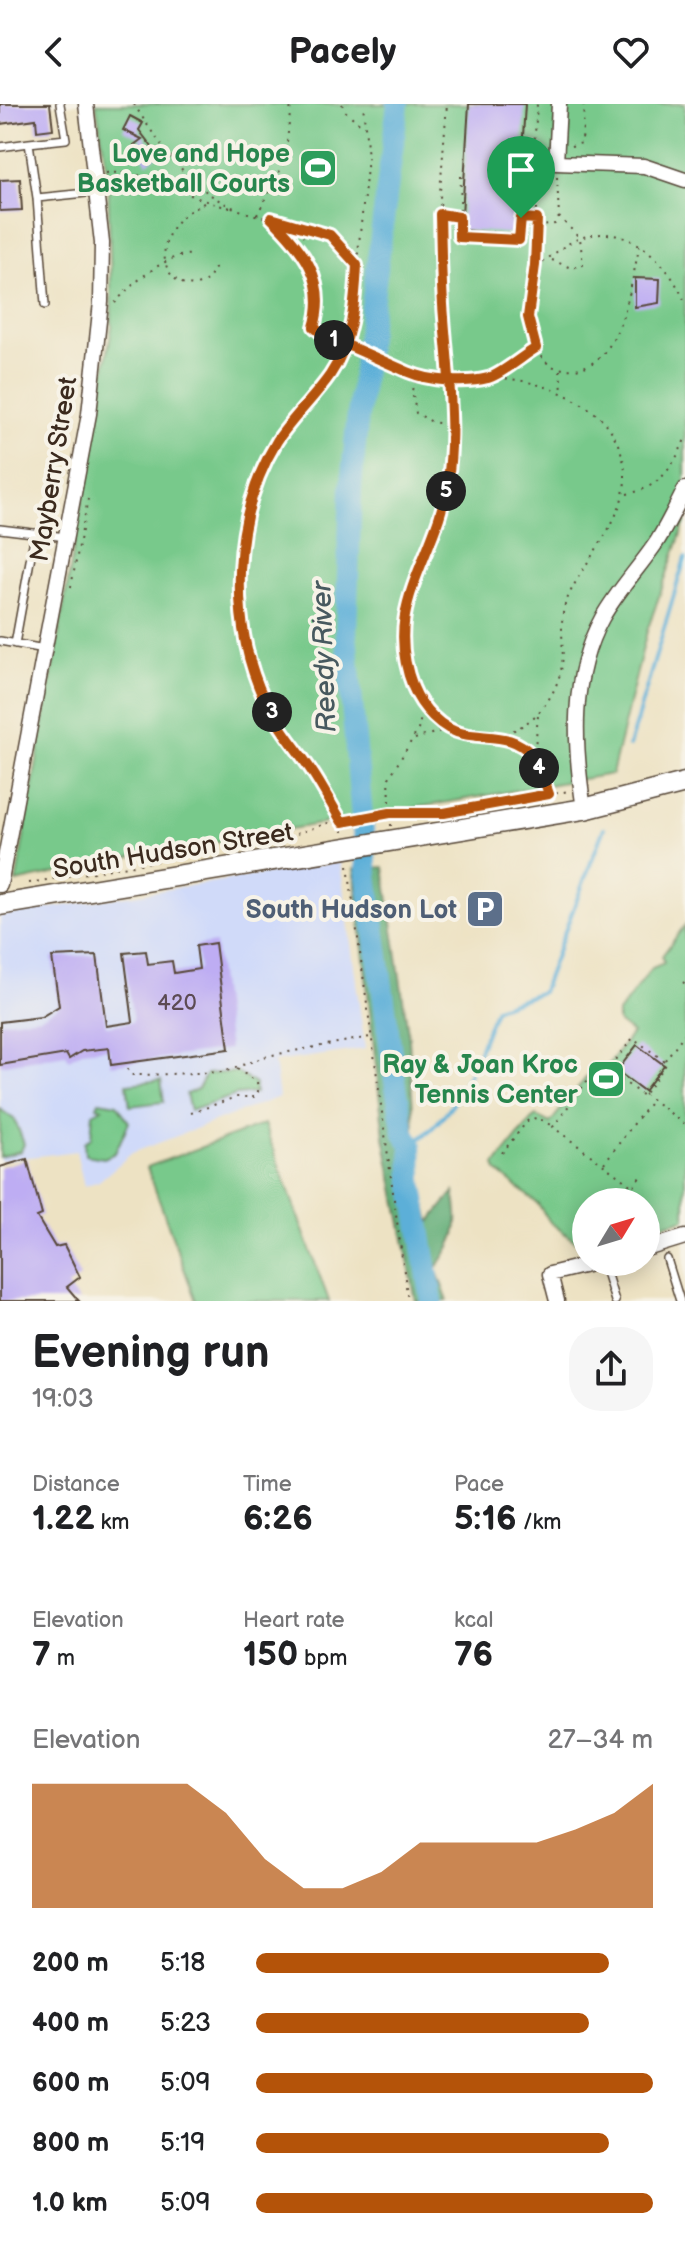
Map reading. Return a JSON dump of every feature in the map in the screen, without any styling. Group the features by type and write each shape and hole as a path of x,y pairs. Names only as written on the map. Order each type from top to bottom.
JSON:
{"street":[{"name":"Mayberry Street","path":"0,885 89,414 101,302 98,192 86,104"},
{"path":"559,104 556,163 644,166 685,180"},
{"path":"584,809 577,761 577,697 587,651 602,618 658,540 685,489"},
{"name":"South Hudson Street","path":"0,905 584,809 685,783"},
{"path":"660,1245 685,1237"},
{"path":"557,1301 550,1274 572,1269"}],"lane":[{"path":"0,147 66,139 60,104"},
{"path":"29,143 37,198 45,305"},
{"path":"37,198 98,192"},
{"path":"0,529 68,538"},
{"path":"15,644 35,533"},
{"path":"0,641 46,649"},
{"path":"667,1259 680,1301"},
{"path":"606,1276 615,1301"}],"path":[{"path":"134,104 151,133 189,176 233,208"},
{"path":"257,216 285,161 291,104"},
{"path":"342,104 354,121 365,127"},
{"path":"344,821 264,700 245,634 240,571 244,534 256,487 276,443 342,355 356,298 368,158 363,104"},
{"path":"386,841 392,768 414,740 420,726 421,708 405,663 402,635 404,608 444,498 452,425 440,214 447,104"},
{"path":"537,104 533,164 538,197 535,265 528,317 536,348 544,360 559,368 585,367 607,351 629,299 640,245"},
{"path":"567,149 582,143 584,104"},
{"path":"536,227 555,224 559,217 556,163"},
{"path":"102,173 131,171 149,175 204,203 308,226 330,235 357,265"},
{"path":"461,176 459,237 519,240 524,178"},
{"path":"522,196 528,197 529,180 532,180 533,197 538,197"},
{"path":"204,203 187,212 174,225 162,253 165,264 177,281 195,286 209,279 217,265"},
{"path":"440,214 459,217"},
{"path":"551,259 571,268 583,265 580,238 559,217"},
{"path":"271,218 300,245 317,282 319,312 314,327 322,334 418,376 490,378 562,393 592,411 614,433 625,462 625,494 564,605 561,673 538,715 521,729 497,735 462,734 421,708"},
{"path":"521,218 537,219"},
{"path":"300,245 308,226"},
{"path":"535,265 551,259 565,245 601,231 628,237 655,255 685,302"},
{"path":"112,307 142,276 181,255 194,255"},
{"path":"490,378 536,348"},
{"path":"559,368 562,393"},
{"path":"418,376 412,390 416,413 432,422 452,425"},
{"path":"625,494 656,483 677,459 685,439"},
{"path":"534,758 538,715"},
{"path":"414,740 452,728"},
{"path":"497,735 523,746 534,758 549,794"},
{"path":"17,886 245,847 344,821 388,814 444,813 569,791"},
{"path":"351,847 370,1037 408,1301"},
{"path":"664,1061 685,1033"},
{"path":"128,1069 130,1075 142,1075 237,1068 267,1056 370,1037"},
{"path":"553,1127 593,1073 608,1070 633,1038 667,1063 644,1094"},
{"path":"191,1113 236,1097 254,1097 258,1092 257,1082 237,1068"},
{"path":"608,1070 685,1124"},
{"path":"603,1164 652,1100"},
{"path":"502,1153 529,1119 538,1118 633,1187 640,1177"}],"shaded area":[{"path":"340,862 365,1049 274,1062 279,1097 132,1153 99,1181 84,1186 76,1151 0,1161 0,916"}],"green space":[{"path":"96,104 685,104 685,522 647,631 612,774 145,854 16,882 112,327 108,177"},
{"path":"384,867 409,1039 416,1165 430,1222 454,1192 456,1205 456,1233 436,1269 448,1301 416,1301 384,1137 354,869"},
{"name":"Ray & Joan Kroc Tennis Center","path":"685,925 685,1219 660,1226 660,1188 572,1188 572,1239 550,1222 538,1204 497,1171 495,1165 531,1120 536,1116 550,1123 593,1069 608,1065 632,1033 618,1022 618,1013 652,968 664,963 662,956"},
{"path":"236,1072 255,1084 255,1093 236,1095 190,1111 186,1094 198,1089 206,1074"},
{"path":"161,1080 164,1102 130,1106 127,1084"},
{"path":"99,1101 117,1104 129,1122 115,1153 104,1158 85,1155 84,1142 91,1138 93,1113 102,1108 97,1106"},
{"path":"0,1109 15,1120 24,1144 21,1151 0,1157"},
{"path":"264,1124 329,1301 196,1301 147,1167"}],"building":[{"path":"0,104 50,104 53,129 37,131 36,119 0,124"},
{"path":"469,104 525,104 517,234 461,230"},
{"path":"130,116 143,123 139,130 158,155 147,163 134,145 142,139 123,130"},
{"path":"20,179 22,210 0,211 0,180"},
{"path":"635,278 660,279 659,303 635,307"},
{"path":"215,943 229,1049 111,1065 109,1048 82,1051 69,1059 66,1054 0,1065 0,1022 41,1017 59,1006 52,957 97,955 106,1026 133,1022 124,953 146,951 148,964 172,961 174,973 199,969 196,946"},
{"path":"637,1045 664,1065 644,1091 617,1071"},
{"path":"27,1159 42,1215 37,1217 55,1247 64,1245 80,1277 67,1287 79,1301 0,1301 0,1167"}],"waterway":[{"name":"Reedy River","path":"398,104 357,423 351,488 346,634 367,876 395,1081 404,1133 411,1145 412,1181 432,1301"},
{"path":"629,746 685,558"},
{"path":"411,1145 429,1131 455,1101 496,1008 542,992 604,828"}],"place":[{"name":"Love and Hope Basketball Courts","path":"318,168"},
{"name":"South Hudson Lot","path":"485,909"},
{"name":"Ray & Joan Kroc Tennis Center","path":"606,1079"}],"route":[{"path":"521,218 519,240 459,237 459,217 440,214 444,319 450,379 452,410 452,443 447,486 439,518 404,608 402,635 405,663 421,708 462,734 497,735 523,746 537,763 549,794 444,813 390,813 342,822 264,700 245,634 240,571 244,534 256,487 276,443 329,377 342,355 350,329 356,298 357,265 345,248 330,235 308,226 271,218 300,245 317,282 319,312 314,327 322,334 408,372 433,380 450,379 490,378 536,348 528,317 537,219 521,218"}]}
